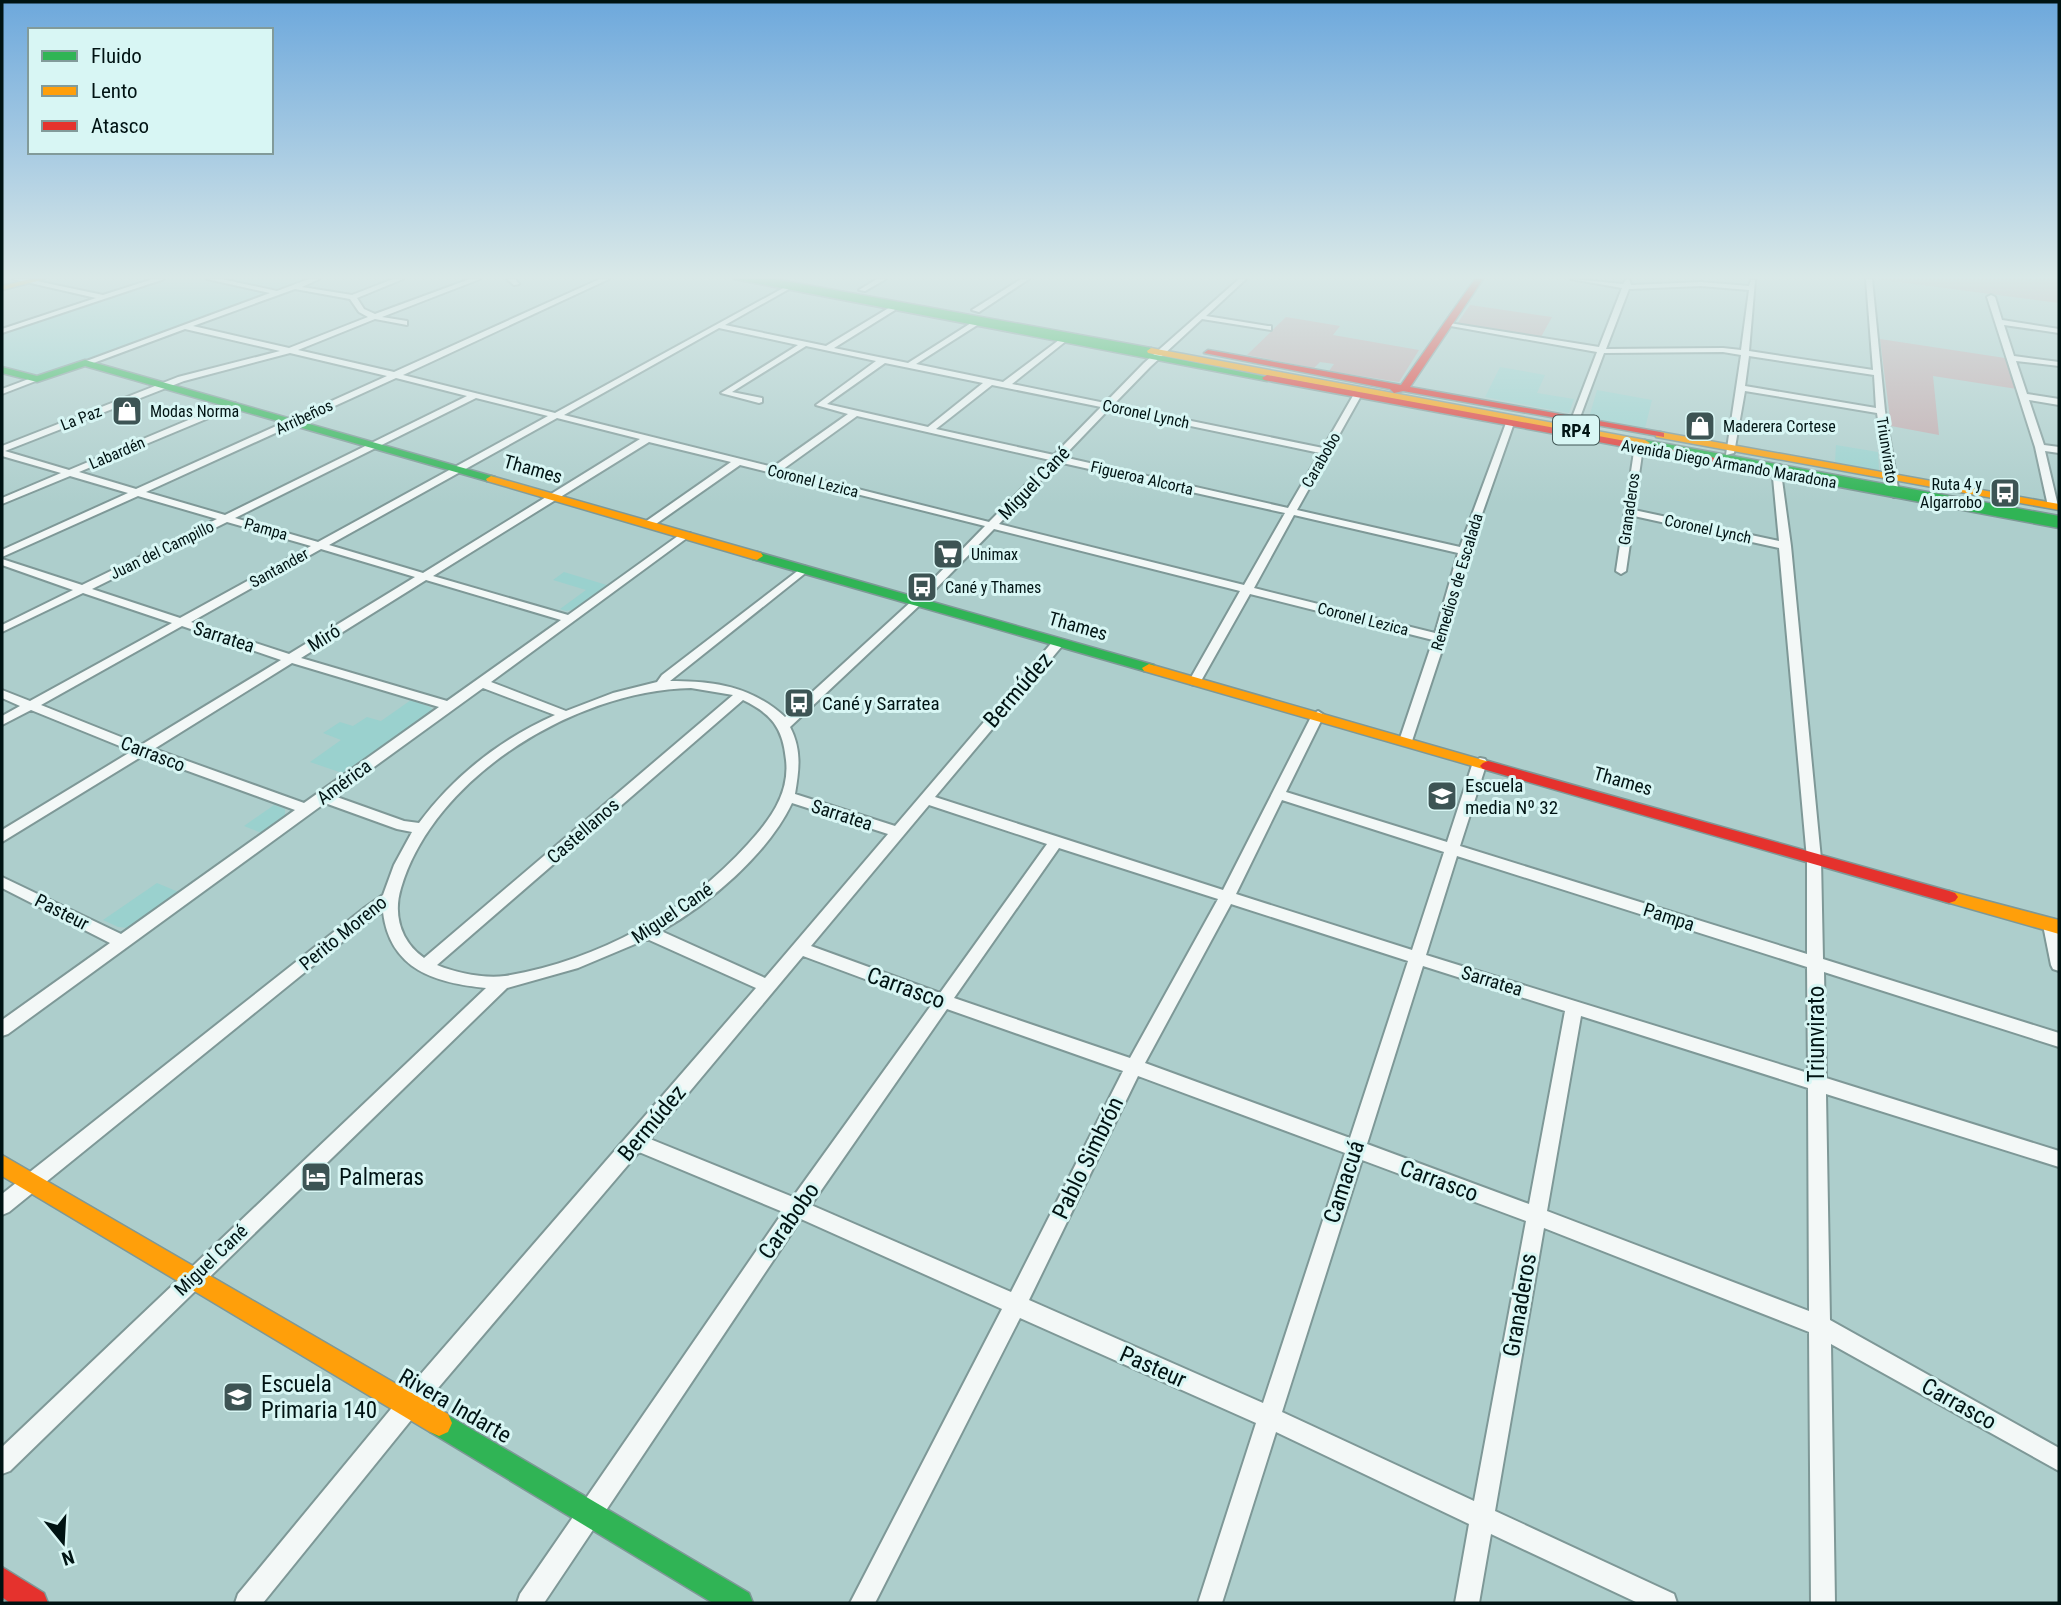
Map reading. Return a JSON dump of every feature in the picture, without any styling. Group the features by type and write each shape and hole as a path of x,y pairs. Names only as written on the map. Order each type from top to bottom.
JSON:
{"street":[{"path":"2,392 110,354"},
{"name":"La Paz","path":"2,451 192,375 278,354"},
{"name":"Coronel Lezica","path":"303,354 557,415 1440,638"},
{"name":"Arribeños","path":"2,554 441,354"},
{"name":"Santander","path":"2,721 668,354"},
{"path":"759,400 725,393 788,354"},
{"name":"Coronel Lynch","path":"855,354 1326,451"},
{"path":"910,365 926,354"},
{"path":"1005,385 1044,354"},
{"name":"Miguel Cané","path":"2,1463 502,983 590,959 649,933 722,879 770,828 788,797 793,764 785,724 918,601 1159,354"},
{"name":"Avenida Diego Armando Maradona","path":"1178,354 2056,514"},
{"name":"Avenida Diego Armando Maradona","path":"1178,354 1730,450 1893,486 1951,505 2056,514"},
{"name":"Carabobo","path":"1195,681 1326,451 1420,354"},
{"path":"1574,422 1600,354"},
{"path":"1730,450 1745,354"},
{"path":"1757,354 1878,373"},
{"name":"Triunvirato","path":"1876,354 1881,411 1893,486"},
{"path":"2011,354 2040,447 2056,514"},
{"path":"2012,358 2059,364"},
{"name":"Figueroa Alcorta","path":"883,360 820,405 1464,551"},
{"name":"Thames","path":"85,363 2055,926"},
{"path":"2,370 37,379"},
{"path":"929,430 990,382"},
{"path":"1741,388 1881,411"},
{"name":"Avenida Diego Armando Maradona","path":"1382,391 1510,423 1638,447 1893,486"},
{"name":"Juan del Campillo","path":"2,629 473,396"},
{"path":"2022,396 2059,402"},
{"name":"Labardén","path":"2,501 232,405"},
{"path":"774,471 854,414"},
{"name":"Avenida Diego Armando Maradona","path":"1574,422 1684,445 1730,450 1777,470"},
{"name":"Remedios de Escalada","path":"1406,741 1440,638 1464,551 1510,423"},
{"name":"Miró","path":"2,837 647,439"},
{"name":"Granaderos","path":"1621,571 1638,447"},
{"path":"2040,447 2059,450"},
{"name":"Pampa","path":"2,451 570,619"},
{"path":"649,524 738,462"},
{"name":"Triunvirato","path":"1777,470 1814,859 1823,1603"},
{"name":"Coronel Lynch","path":"1630,512 1786,546"},
{"name":"América","path":"2,1029 686,536"},
{"name":"Sarratea","path":"2,562 291,659 449,706"},
{"name":"Perito Moreno","path":"2,1206 368,913 389,901 397,877 422,828 473,773 520,739 566,715 661,685 666,678 804,569"},
{"name":"Bermúdez","path":"247,1603 408,1406 636,1142 1058,643"},
{"path":"481,683 566,715"},
{"path":"661,685 715,687 742,694 763,703 785,724"},
{"name":"Carrasco","path":"2,694 142,750 306,809"},
{"name":"Castellanos","path":"424,967 742,694"},
{"name":"Pablo Simbrón","path":"862,1603 1015,1306 1133,1067 1227,896 1318,715"},
{"name":"Camacuá","path":"1210,1603 1480,762"},
{"name":"Pampa","path":"1279,794 2059,1040"},
{"path":"324,797 402,826 422,828"},
{"name":"Sarratea","path":"788,797 896,832"},
{"name":"Sarratea","path":"925,799 1417,958 2059,1159"},
{"name":"Carabobo","path":"529,1603 797,1208 1055,843"},
{"name":"Pasteur","path":"2,882 122,942"},
{"path":"389,901 392,926 401,949 424,967 456,977 502,983"},
{"path":"2055,926 2059,965"},
{"path":"649,933 767,986"},
{"name":"Carrasco","path":"799,948 1133,1067 1354,1151 1537,1216 1818,1325 2059,1460"},
{"name":"Granaderos","path":"1467,1603 1574,1006"},
{"name":"Pasteur","path":"636,1142 797,1208 1268,1417 1665,1603"},
{"name":"Rivera Indarte","path":"2,1165 589,1511 739,1603"},
{"path":"2,1581 34,1603"}],"shaded area":[{"path":"2,354 107,354 48,375 35,376 2,368"},
{"path":"1417,354 1399,382 1329,371 1334,364 1320,362 1314,368 1247,355"},
{"path":"1882,354 1978,354 2005,358 2017,389 1933,376 1939,435 1891,426"},
{"path":"1500,367 1545,375 1537,393 1574,399 1569,413 1485,397"},
{"path":"1597,390 1652,400 1645,428 1593,418 1590,414"},
{"path":"1836,445 1878,452 1879,470 1835,462"},
{"path":"564,572 610,586 576,609 566,611 560,609 586,590 553,580"},
{"path":"411,700 434,711 348,775 310,762 341,740 323,733 340,722 353,726 367,717 381,721"},
{"path":"274,805 285,809 285,817 264,834 244,826"},
{"path":"157,883 181,893 129,928 118,927 103,920"}],"traffic: fast":[{"path":"1138,354 1267,378"},
{"path":"2,370 37,379 85,363 491,479"},
{"path":"1645,443 2059,519"},
{"path":"1712,460 2059,525"},
{"path":"757,556 1149,668"},
{"path":"439,1423 739,1603"}],"traffic: slow":[{"path":"1167,354 1645,443"},
{"path":"1660,435 2059,507"},
{"path":"491,479 757,556"},
{"path":"1149,668 1488,766"},
{"path":"1949,897 2059,927"},
{"path":"2,1165 439,1423"}],"traffic: jam":[{"path":"1213,354 1660,435"},
{"path":"1394,390 1404,388 1427,354"},
{"path":"1267,378 1712,460"},
{"path":"1488,766 1949,897"},
{"path":"2,1581 34,1603"}],"place":[{"name":"Modas Norma","path":"127,411"},
{"name":"Maderera Cortese","path":"1700,426"},
{"name":"Ruta 4 y Algarrobo","path":"2005,493"},
{"name":"Unimax","path":"948,554"},
{"name":"Cané y Thames","path":"922,587"},
{"name":"Cané y Sarratea","path":"799,703"},
{"name":"Escuela media Nº 32","path":"1442,796"},
{"name":"Palmeras","path":"316,1177"},
{"name":"Escuela Primaria 140","path":"238,1397"}]}
